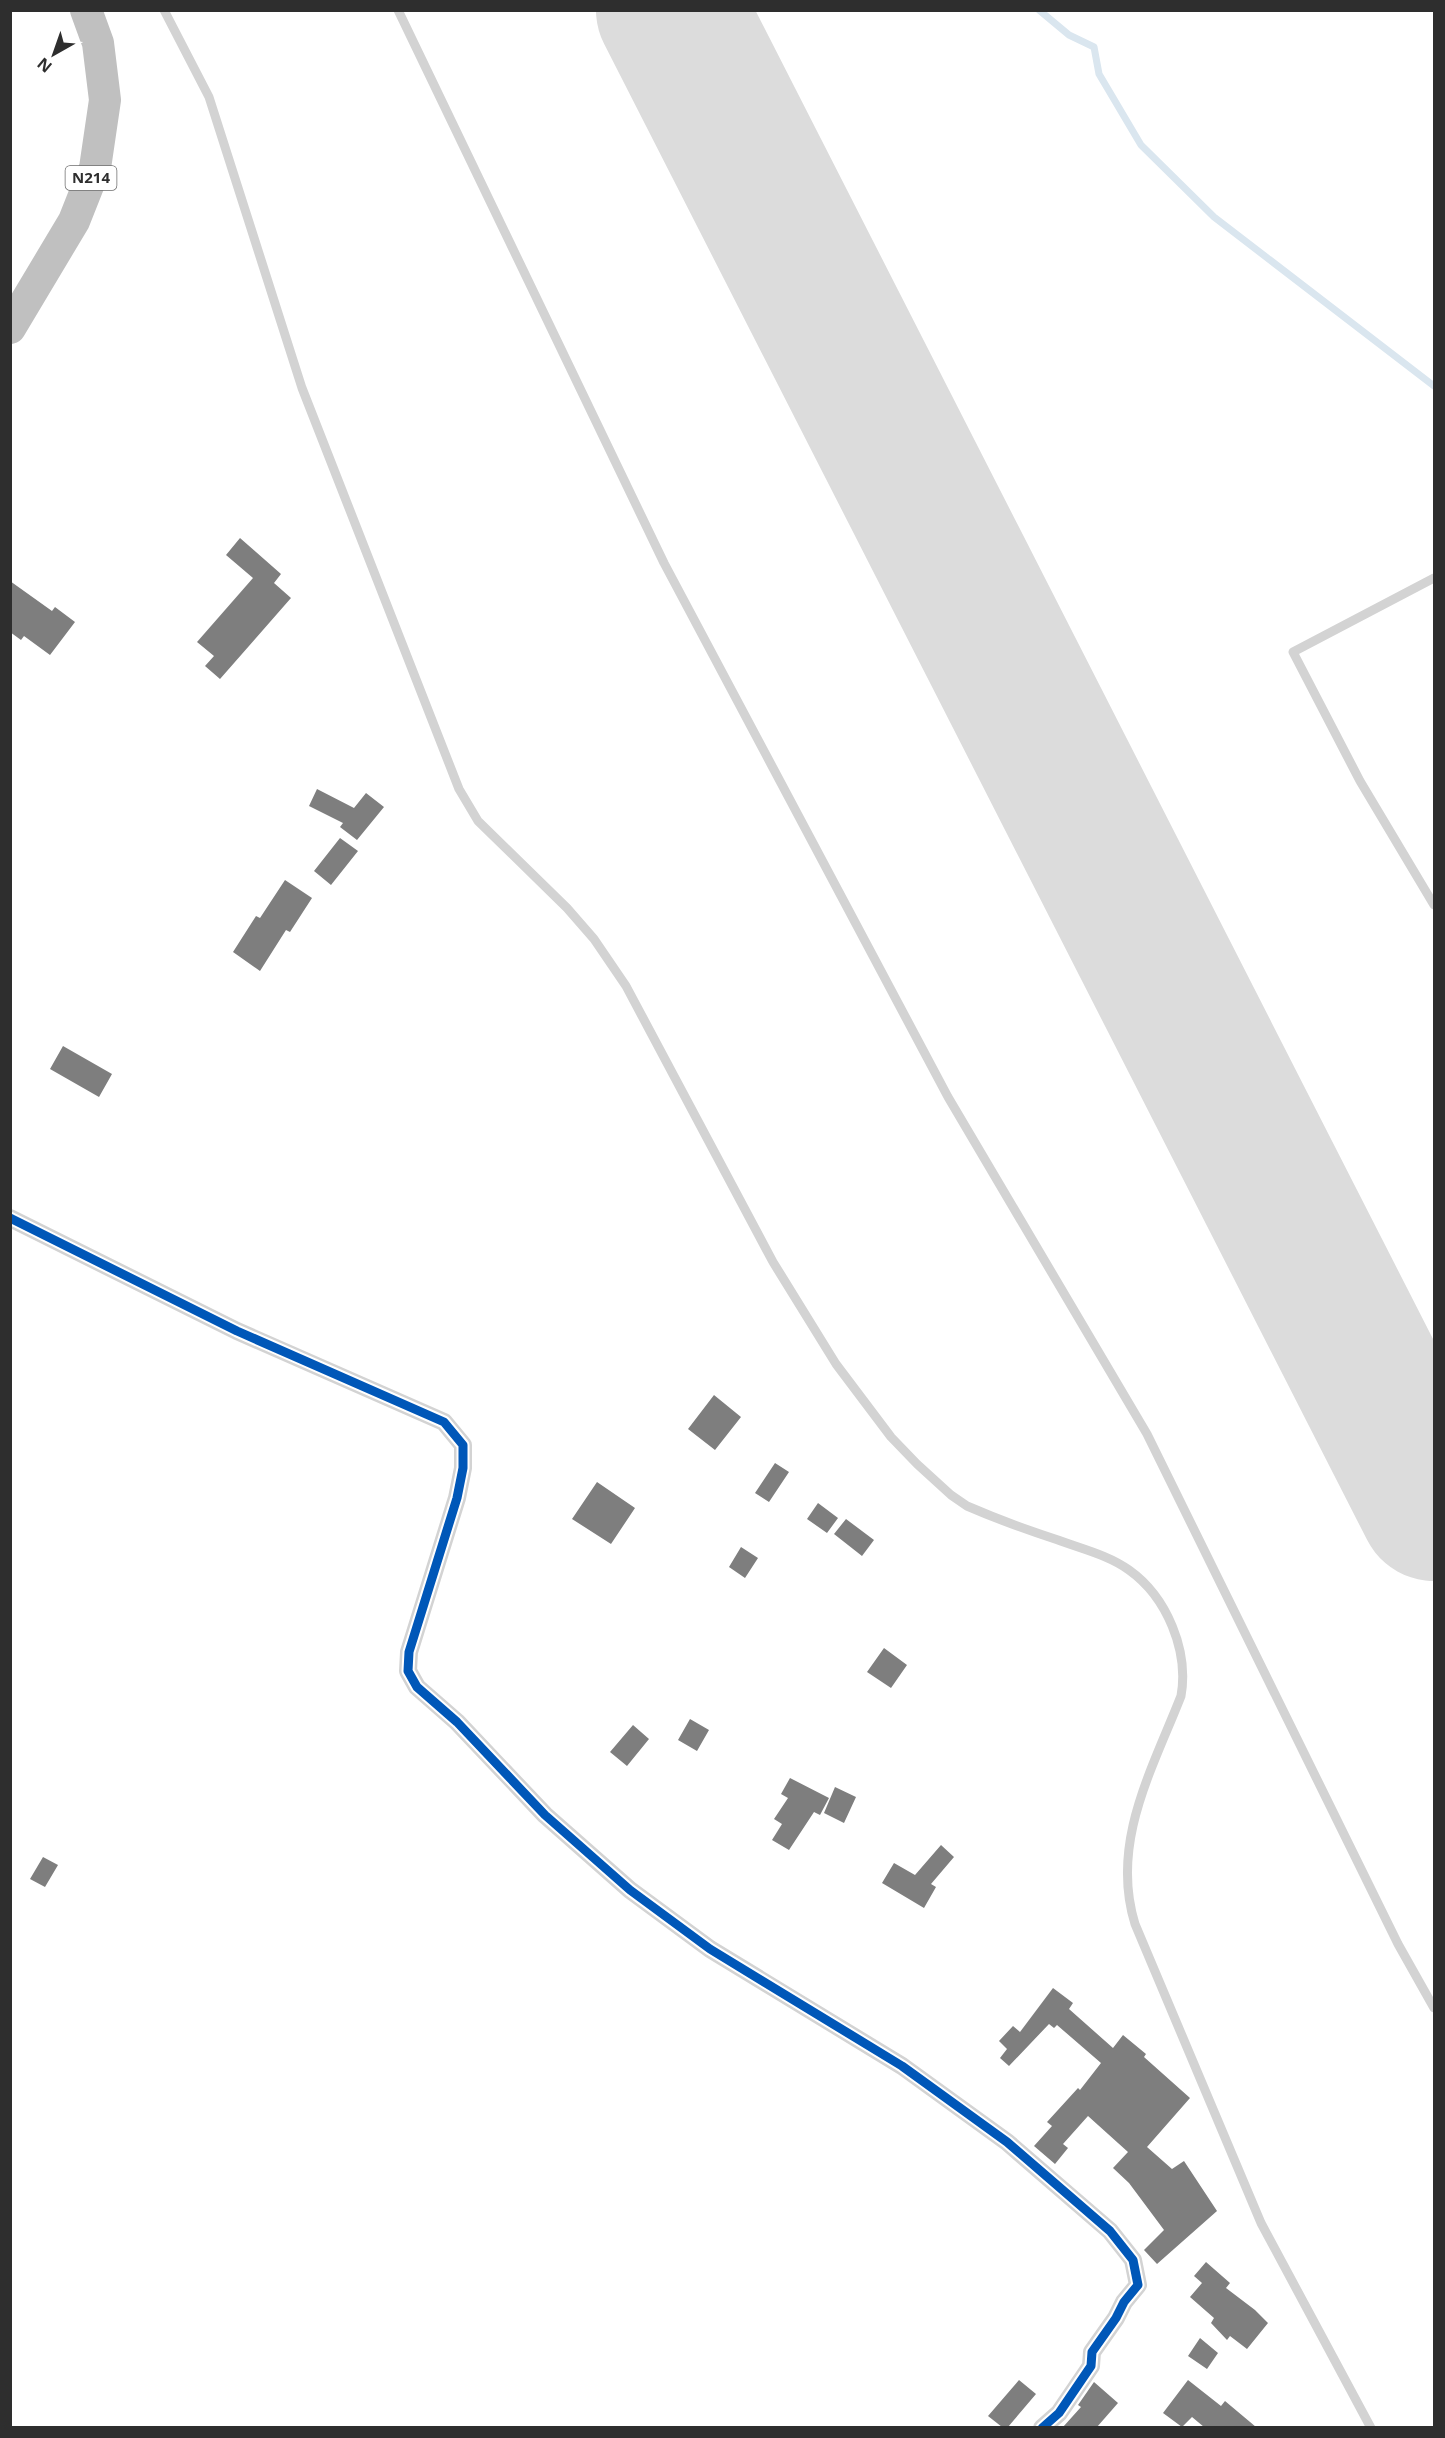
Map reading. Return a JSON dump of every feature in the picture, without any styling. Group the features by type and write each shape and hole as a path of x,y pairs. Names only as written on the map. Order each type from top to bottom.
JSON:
{"highway":[{"name":"N214","path":"10,328 74,221 95,168 105,100 98,43 86,10"}],"street":[{"path":"10,1218 237,1331 444,1422 463,1445 464,1468 457,1498 409,1652 408,1671 417,1687 457,1722 545,1815 630,1890 710,1949 902,2066 1007,2142 1110,2231 1133,2260 1138,2284 1092,2352 1091,2366 1059,2413 1042,2427"}],"lane":[{"path":"164,10 209,97 302,388 459,789 478,821 567,908 594,939 626,986 773,1262 836,1364 891,1437 917,1464 967,1506 1106,1557 1131,1571 1164,1610 1175,1631 1184,1681 1181,1696 1132,1822 1126,1872 1128,1901 1135,1924 1261,2223 1371,2427"},
{"path":"398,10 664,563 948,1096 1147,1434 1398,1944 1434,2008"},
{"path":"1434,578 1293,652 1360,781 1434,905"}],"building":[{"path":"240,538 281,574 274,583 291,598 220,679 205,666 214,656 197,642 253,578 226,555"},
{"path":"10,581 52,611 55,607 75,622 50,655 24,636 21,640 10,632"},
{"path":"317,789 354,808 366,793 384,807 357,840 340,827 343,823 309,806"},
{"path":"340,838 358,851 331,885 314,871"},
{"path":"285,880 312,898 290,932 286,930 260,971 233,952 256,916 260,918"},
{"path":"63,1046 112,1074 99,1097 50,1069"},
{"path":"714,1395 741,1417 715,1450 688,1429"},
{"path":"775,1463 789,1472 769,1502 755,1493"},
{"path":"597,1482 635,1508 611,1544 572,1519"},
{"path":"818,1503 838,1518 827,1533 807,1519"},
{"path":"846,1519 874,1540 862,1556 834,1534"},
{"path":"741,1547 758,1558 745,1578 729,1567"},
{"path":"884,1648 907,1665 891,1688 867,1672"},
{"path":"690,1719 709,1730 697,1751 678,1740"},
{"path":"633,1725 649,1739 627,1766 610,1752"},
{"path":"790,1778 829,1798 820,1815 814,1812 789,1850 772,1840 782,1824 774,1819 788,1798 781,1794"},
{"path":"835,1787 856,1797 844,1823 824,1813"},
{"path":"941,1845 954,1857 931,1884 936,1887 924,1908 882,1883 894,1863 915,1875"},
{"path":"43,1857 58,1865 45,1887 30,1879"},
{"path":"1053,1988 1073,2003 1069,2009 1113,2048 1123,2035 1146,2054 1144,2057 1190,2098 1147,2147 1172,2169 1184,2161 1217,2211 1157,2264 1144,2250 1164,2230 1129,2183 1113,2168 1128,2152 1088,2116 1063,2144 1068,2148 1055,2164 1034,2146 1052,2126 1047,2122 1078,2088 1080,2090 1101,2063 1057,2025 1054,2028 1049,2024 1009,2066 1000,2058 1007,2049 999,2041 1013,2026 1020,2032"},
{"path":"1206,2262 1230,2283 1226,2288 1268,2323 1247,2349 1230,2336 1227,2340 1211,2323 1214,2318 1190,2297 1202,2283 1194,2276"},
{"path":"1200,2338 1218,2353 1207,2369 1188,2356"},
{"path":"1019,2380 1036,2394 1008,2427 1002,2427 988,2416"},
{"path":"1188,2380 1221,2406 1225,2401 1256,2427 1204,2427 1192,2417 1182,2427 1163,2413"},
{"path":"1094,2382 1118,2403 1097,2427 1063,2427 1081,2407 1078,2405"}],"waterway":[{"path":"1039,10 1069,35 1094,47 1099,74 1141,145 1214,217 1434,386"}],"runway":[{"path":"671,10 1434,1506"}],"cycle path":[{"path":"10,1218 237,1331 444,1422 463,1445 463,1468 457,1498 409,1652 408,1671 417,1687 457,1722 545,1815 630,1890 710,1949 902,2066 1007,2142 1110,2231 1133,2260 1138,2285 1124,2302 1116,2318 1092,2352 1091,2366 1059,2413 1042,2428"}]}
